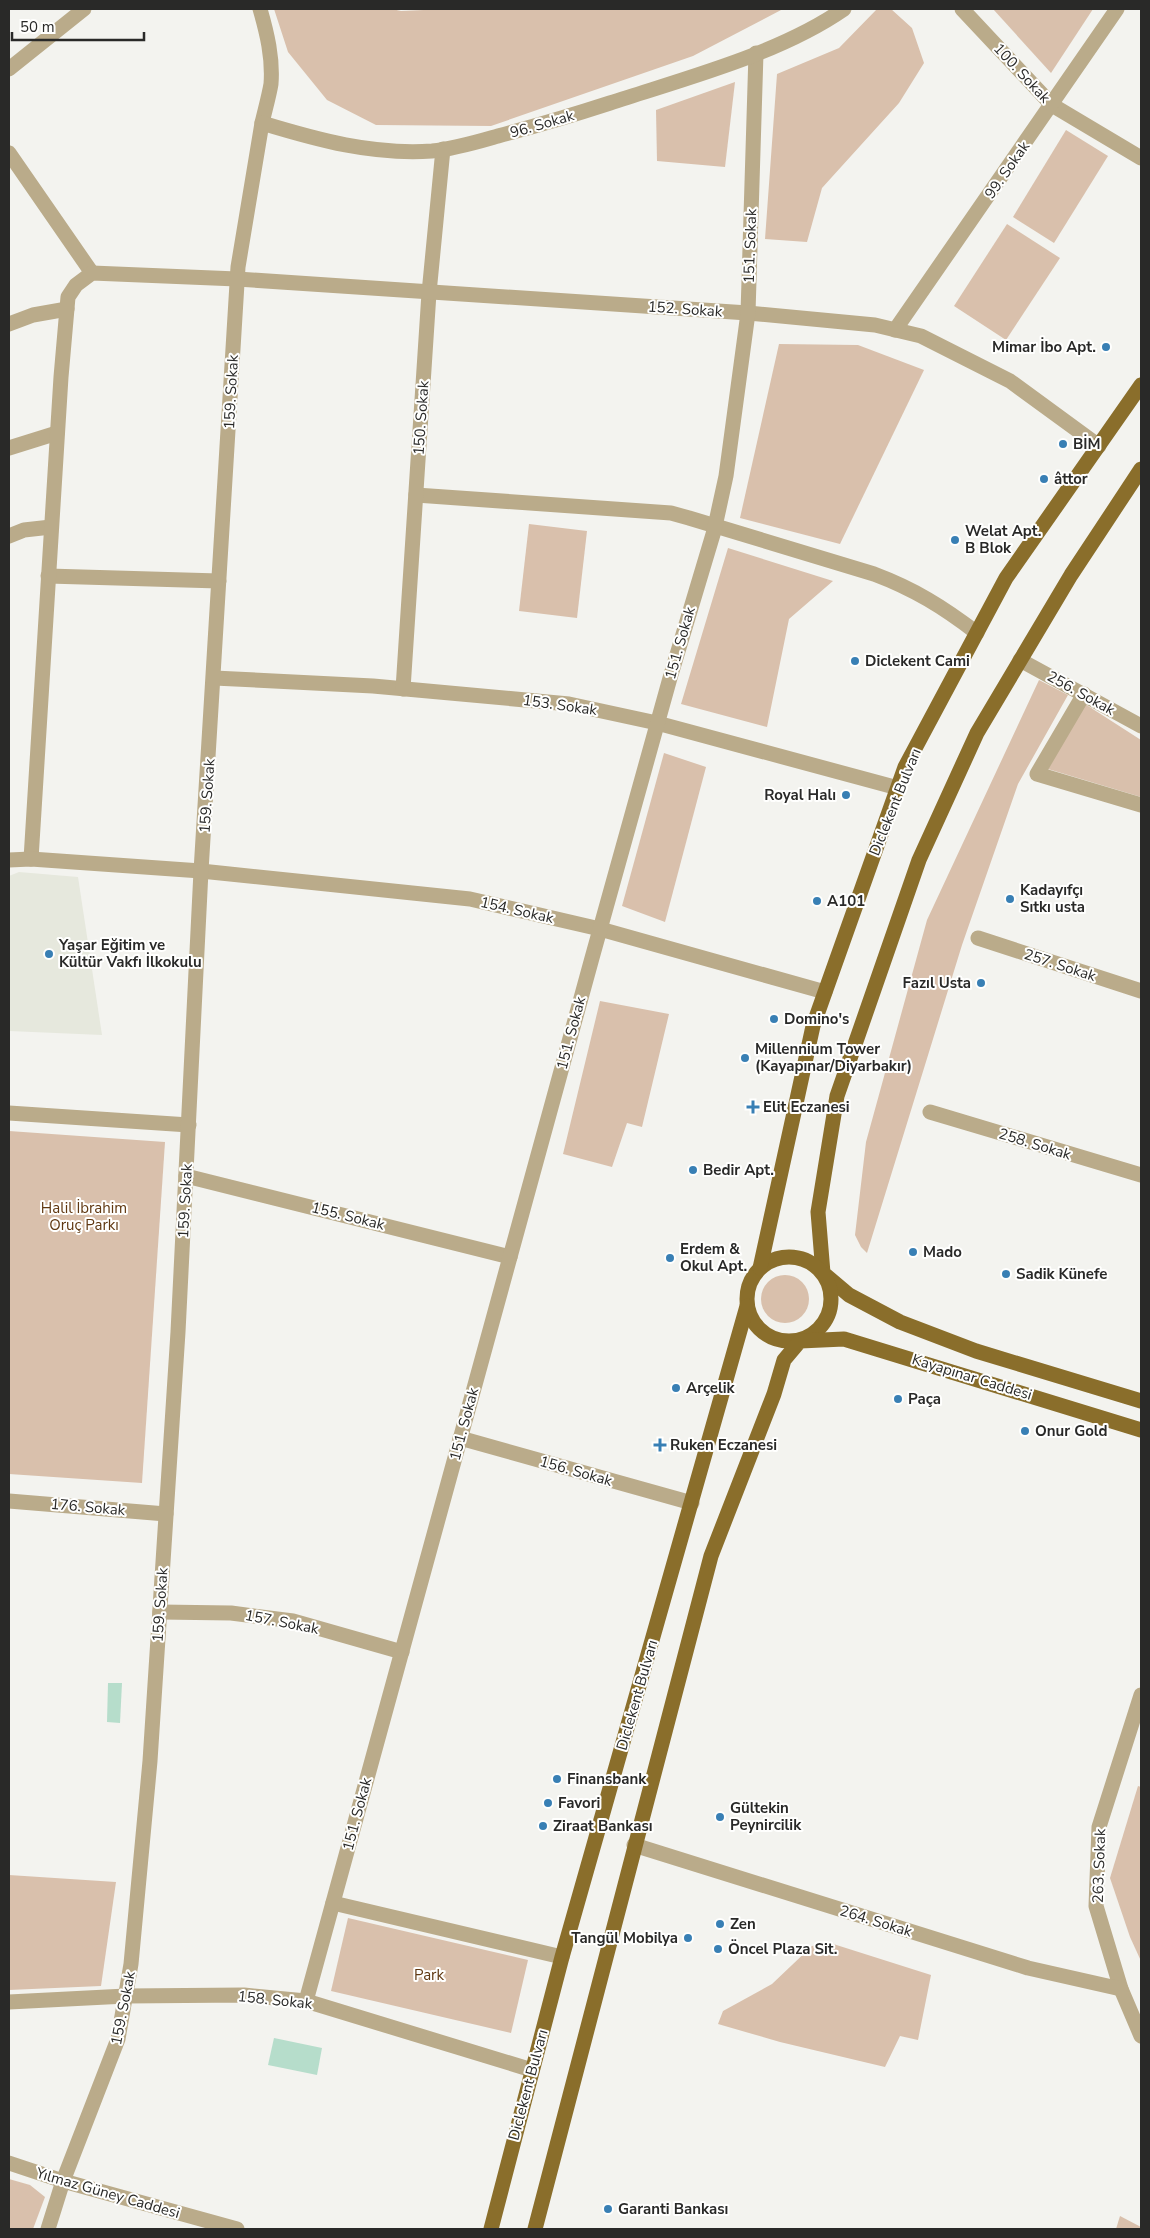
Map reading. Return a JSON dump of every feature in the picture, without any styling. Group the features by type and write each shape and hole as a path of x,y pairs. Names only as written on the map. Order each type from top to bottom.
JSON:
{"main road":[{"name":"Diclekent Bulvarı","path":"760,1268 813,1026 906,767 1006,578 1141,385"},
{"path":"823,1273 818,1212 837,1096 919,860 977,733 1071,575 1141,469"},
{"path":"785,1256 799,1258 812,1263 823,1273 830,1285 832,1299 830,1313 823,1325 813,1335 800,1341 786,1342 772,1338 760,1331 752,1320 747,1306 751,1279 760,1268 771,1260 785,1256"},
{"name":"Kayapınar Caddesi","path":"823,1273 849,1295 900,1322 976,1351 1141,1401"},
{"name":"Diclekent Bulvarı","path":"491,2229 562,1957 747,1306"},
{"name":"Kayapınar Caddesi","path":"800,1341 844,1339 1141,1430"},
{"path":"535,2229 711,1556 774,1394 784,1360 800,1341"}],"street":[{"path":"9,69 84,9"},
{"path":"260,9 267,34 271,84 262,123"},
{"name":"96. Sokak","path":"262,123 320,141 360,148 404,151 443,148 552,122 756,53 786,42 826,21 844,9"},
{"name":"100. Sokak","path":"962,9 1052,105 1141,158"},
{"name":"99. Sokak","path":"895,330 1118,9"},
{"name":"151. Sokak","path":"306,2001 600,929 715,527 726,476 748,313 756,53"},
{"name":"159. Sokak","path":"48,2229 63,2181 118,2039 131,1964 150,1761 160,1612 189,1125 201,871 238,279 262,123"},
{"name":"150. Sokak","path":"403,689 430,293 443,148"},
{"path":"9,153 92,273 76,285 68,297 57,433 31,859"},
{"name":"152. Sokak","path":"92,273 238,279 748,313 875,325 920,336 1010,381 1099,446"},
{"path":"9,324 33,315 67,309"},
{"path":"9,448 57,433"},
{"path":"416,495 671,513 874,574 904,585 938,604 977,633"},
{"path":"9,536 24,530 51,527"},
{"path":"48,576 219,581"},
{"name":"256. Sokak","path":"1020,660 1141,726"},
{"name":"153. Sokak","path":"214,678 403,689 569,704 658,723 898,788"},
{"path":"1084,694 1037,774 1141,805"},
{"name":"154. Sokak","path":"9,860 31,859 201,871 470,899 600,929 825,992"},
{"name":"257. Sokak","path":"978,938 1141,991"},
{"name":"258. Sokak","path":"930,1112 1141,1176"},
{"path":"9,1113 189,1125"},
{"name":"155. Sokak","path":"186,1176 510,1257"},
{"name":"156. Sokak","path":"460,1438 692,1503"},
{"name":"176. Sokak","path":"9,1501 166,1514"},
{"name":"157. Sokak","path":"160,1612 231,1613 293,1621 402,1652"},
{"name":"263. Sokak","path":"1141,1695 1099,1827 1096,1860 1096,1906 1121,1989 1141,2036"},
{"name":"264. Sokak","path":"634,1845 1028,1968 1121,1989"},
{"path":"333,1903 562,1957"},
{"name":"158. Sokak","path":"9,2002 126,1996 244,1995 306,2001 532,2070"},
{"name":"Yılmaz Güney Caddesi","path":"9,2163 63,2181 237,2229"}],"shaded area":[{"name":"Yaşar Eğitim ve Kültür Vakfı İlkokulu","path":"19,872 78,877 102,1035 9,1031 9,876"},
{"path":"108,1683 122,1683 120,1723 107,1722"},
{"path":"274,2038 322,2048 317,2075 268,2065"}],"green space":[{"path":"274,9 392,9 401,11 446,9 783,9 693,56 491,126 376,125 327,100 288,52"},
{"path":"877,9 891,9 912,28 924,63 899,103 822,188 807,242 765,239 777,74 839,48"},
{"path":"993,9 1093,9 1051,73"},
{"path":"735,82 725,167 657,161 656,110"},
{"path":"1066,130 1108,156 1054,243 1013,217"},
{"path":"1007,224 1060,258 1006,340 954,306"},
{"path":"779,344 858,345 924,370 840,544 740,518"},
{"path":"529,524 587,531 577,618 519,611"},
{"path":"728,548 833,581 789,619 767,727 681,704"},
{"path":"1039,680 1068,695 1018,784 962,945 867,1253 861,1247 855,1235 866,1142 927,920"},
{"path":"1085,704 1141,740 1141,797 1048,769"},
{"path":"664,753 706,767 665,922 622,906"},
{"path":"600,1001 669,1014 642,1127 627,1123 612,1167 563,1154"},
{"name":"Halil İbrahim Oruç Parkı","path":"9,1131 165,1142 142,1483 9,1474"},
{"path":"785,1275 794,1277 802,1282 807,1290 809,1299 807,1308 802,1316 794,1321 785,1323 776,1321 768,1316 763,1308 761,1299 763,1290 768,1282 776,1277"},
{"path":"1138,1786 1141,1787 1141,1961 1130,1937 1110,1878"},
{"path":"9,1875 116,1882 101,1986 9,1990"},
{"name":"Park","path":"348,1918 528,1960 511,2033 331,1991"},
{"path":"827,1942 931,1975 918,2040 900,2036 885,2067 780,2042 718,2024 723,2011 772,1984 812,1946"},
{"path":"9,2179 30,2185 45,2197 33,2229 9,2229"},
{"path":"1120,2216 1141,2227 1141,2229 1116,2229"}],"place":[{"name":"Mimar İbo Apt.","path":"1106,347"},
{"name":"BİM","path":"1063,444"},
{"name":"âttor","path":"1044,479"},
{"name":"Welat Apt. B Blok","path":"955,540"},
{"name":"Diclekent Cami","path":"855,661"},
{"name":"Royal Halı","path":"846,795"},
{"name":"Kadayıfçı Sıtkı usta","path":"1010,899"},
{"name":"A101","path":"817,901"},
{"name":"Yaşar Eğitim ve Kültür Vakfı İlkokulu","path":"49,954"},
{"name":"Fazıl Usta","path":"981,983"},
{"name":"Domino's","path":"774,1019"},
{"name":"Millennium Tower (Kayapınar/Diyarbakır)","path":"745,1058"},
{"name":"Elit Eczanesi","path":"753,1107"},
{"name":"Bedir Apt.","path":"693,1170"},
{"name":"Mado","path":"913,1252"},
{"name":"Erdem & Okul Apt.","path":"670,1258"},
{"name":"Sadik Künefe","path":"1006,1274"},
{"name":"Arçelik","path":"676,1388"},
{"name":"Paça","path":"898,1399"},
{"name":"Onur Gold","path":"1025,1431"},
{"name":"Ruken Eczanesi","path":"660,1445"},
{"name":"Finansbank","path":"557,1779"},
{"name":"Favori","path":"548,1803"},
{"name":"Gültekin Peynircilik","path":"720,1817"},
{"name":"Ziraat Bankası","path":"543,1826"},
{"name":"Zen","path":"720,1924"},
{"name":"Tangül Mobilya","path":"688,1938"},
{"name":"Öncel Plaza Sit.","path":"718,1949"},
{"name":"Garanti Bankası","path":"608,2209"}]}
